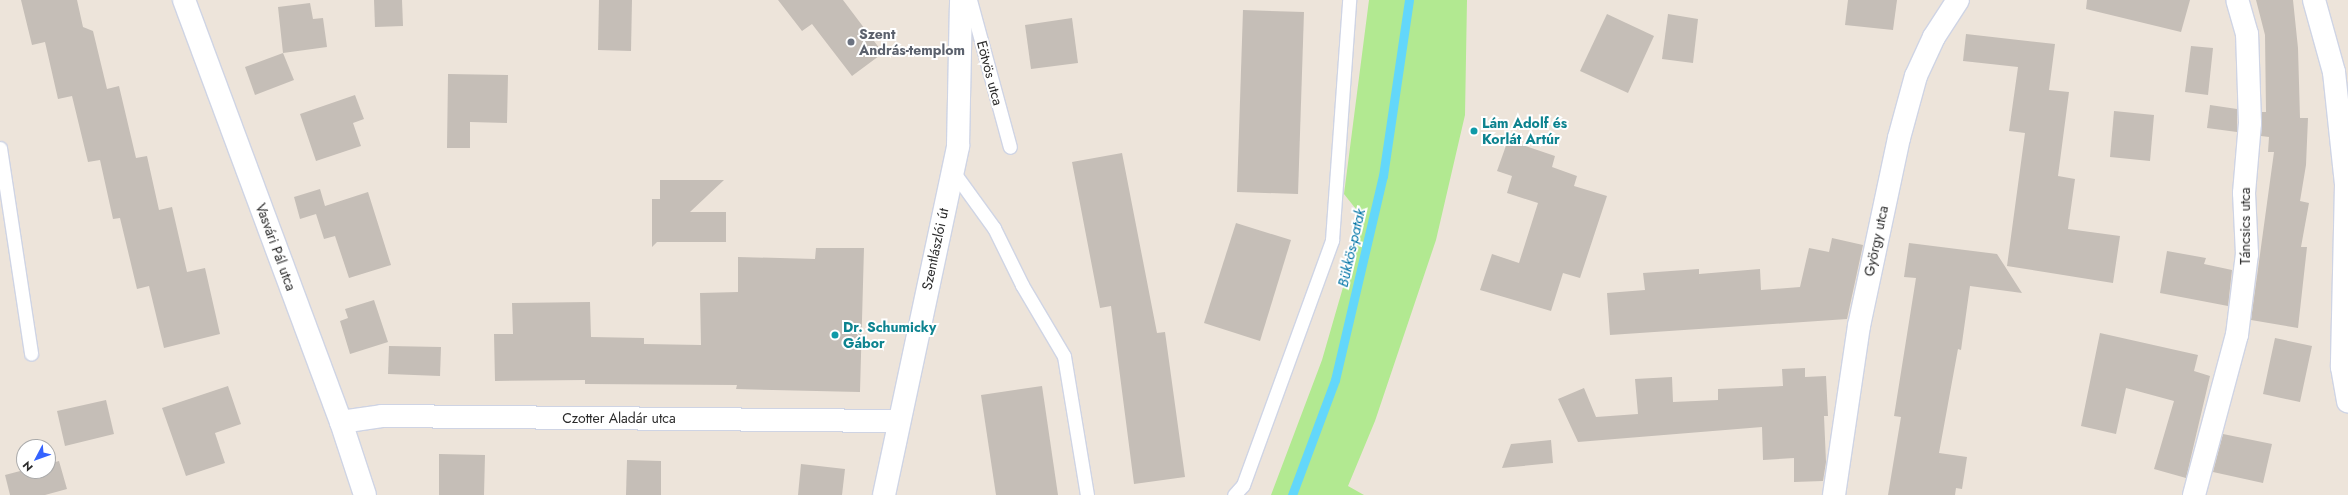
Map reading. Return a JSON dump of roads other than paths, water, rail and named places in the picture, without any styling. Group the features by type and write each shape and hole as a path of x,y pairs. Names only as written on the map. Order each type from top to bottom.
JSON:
{"street":[{"name":"Vasvári Pál utca","path":"184,0 341,422 364,495"},
{"name":"Szentlászlói út","path":"884,495 898,421 958,146 961,0"},
{"name":"György utca","path":"1834,495 1859,326 1899,138 1916,76 1934,37 1958,0"},
{"name":"Táncsics utca","path":"2194,495 2237,335 2247,254 2244,193 2250,123 2247,34 2237,0"},
{"path":"2314,0 2334,72 2346,185 2342,367 2348,402"},
{"name":"Czotter Aladár utca","path":"341,422 382,416 898,421"}],"lane":[{"name":"Eötvös utca","path":"970,0 1010,147"},
{"path":"1234,495 1243,485 1332,240 1349,0"},
{"path":"0,148 31,354"},
{"path":"952,170 994,228 1022,285 1064,356 1087,495"}],"waterway":[{"name":"Bükkös-patak","path":"1292,495 1335,380 1383,176 1409,0"}],"place":[{"name":"Szent András-templom","path":"851,42"},
{"name":"Lám Adolf és Korlát Artúr","path":"1474,131"},
{"name":"Dr. Schumicky Gábor","path":"835,335"}]}
